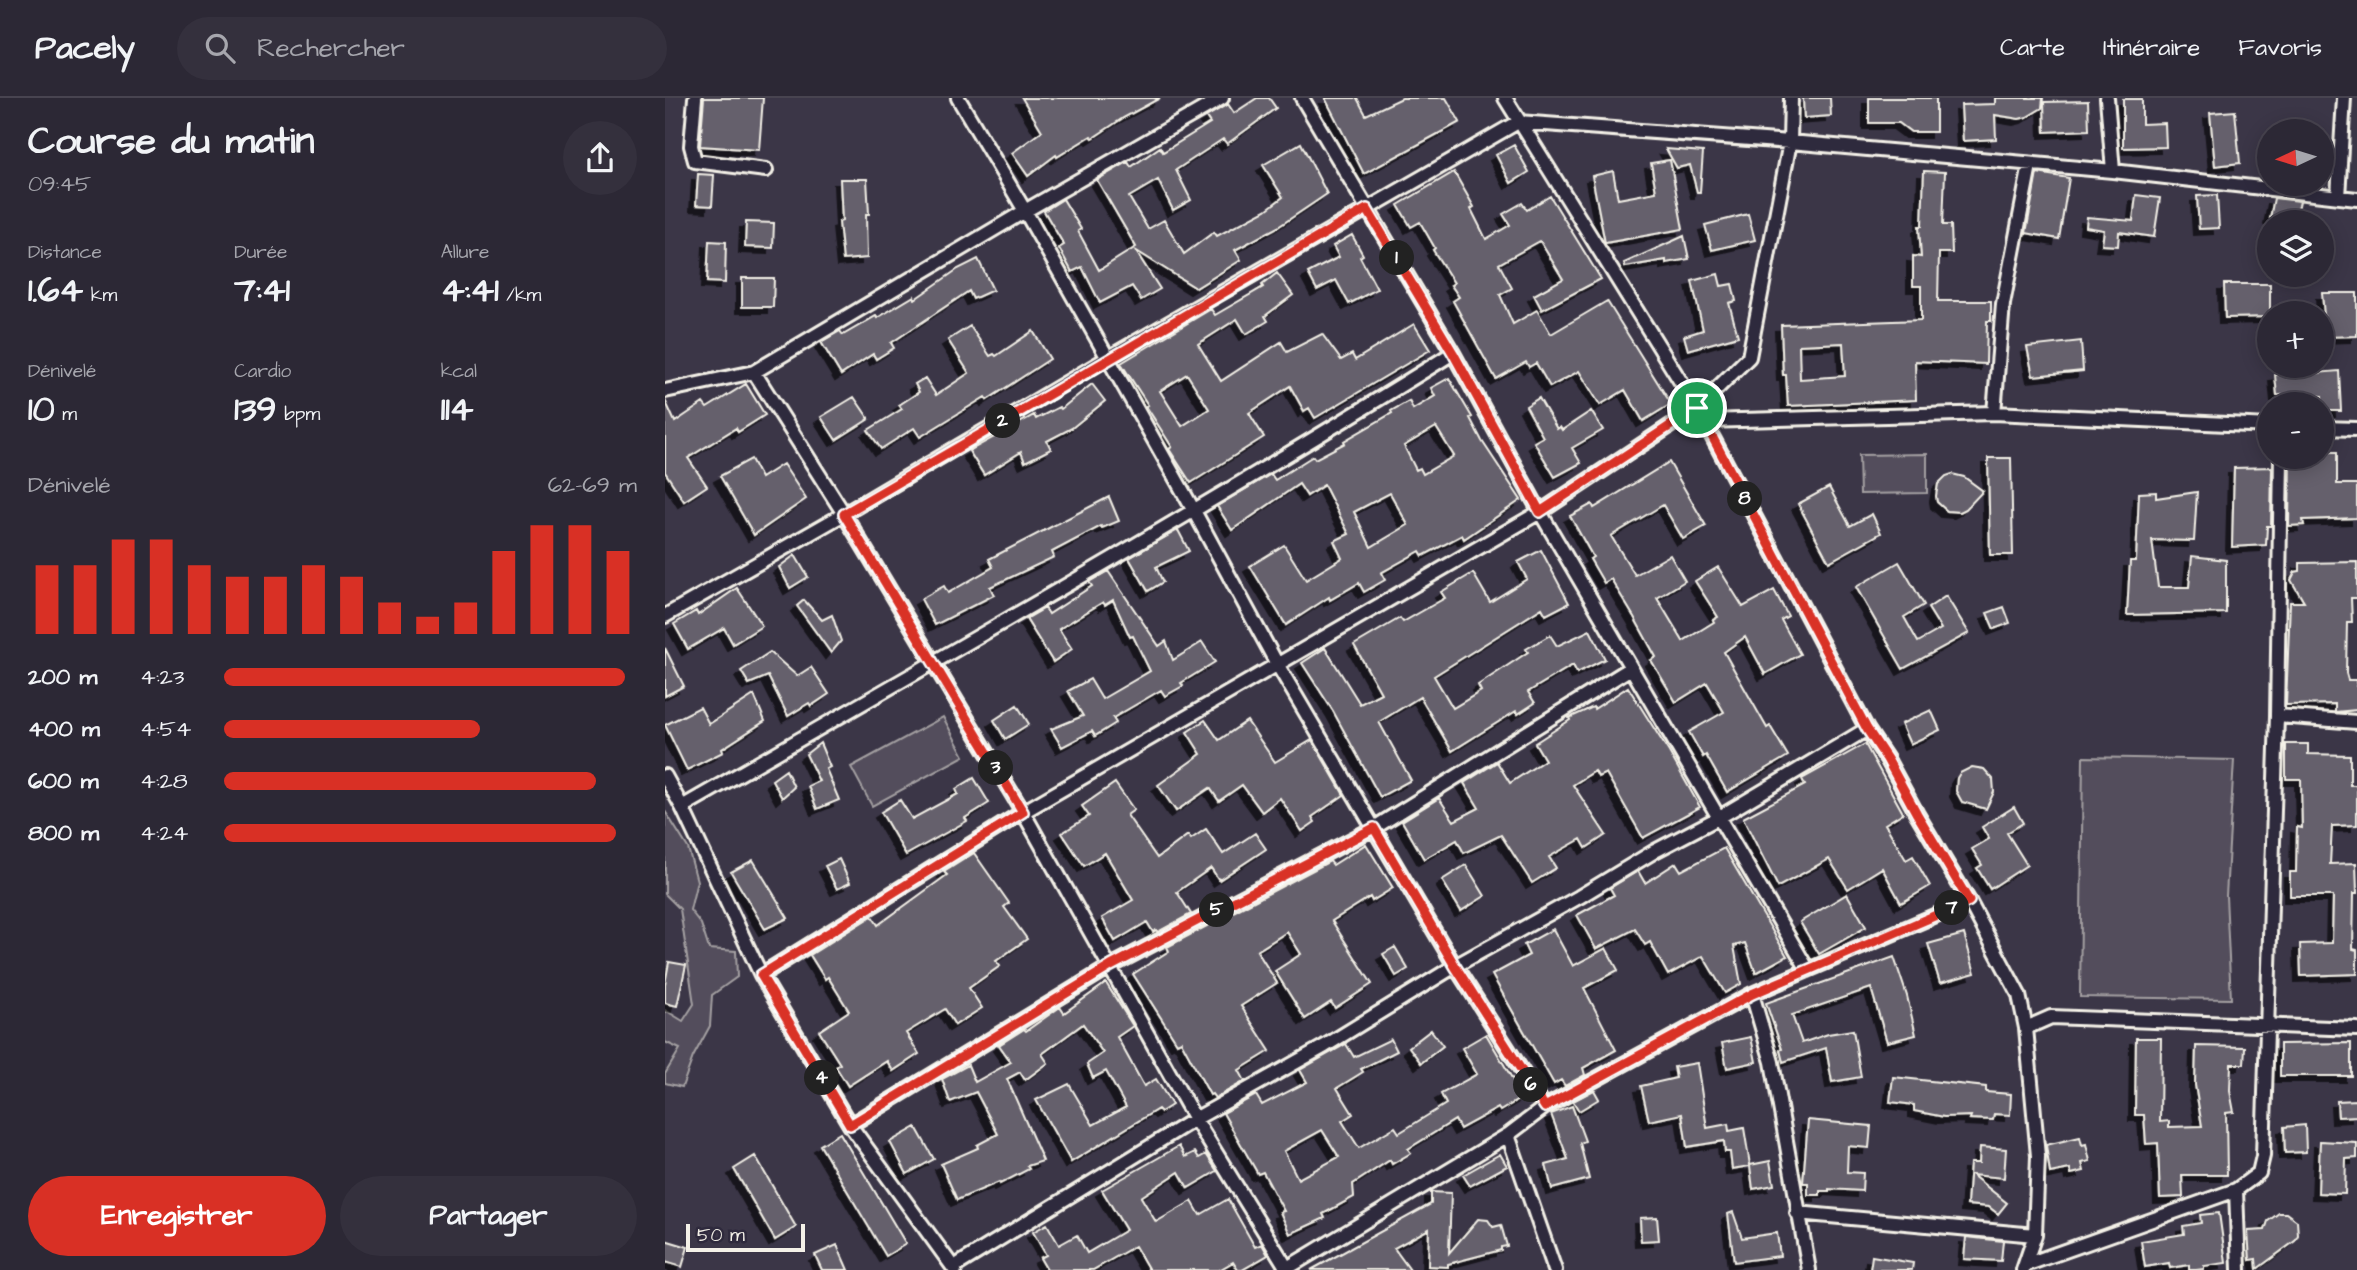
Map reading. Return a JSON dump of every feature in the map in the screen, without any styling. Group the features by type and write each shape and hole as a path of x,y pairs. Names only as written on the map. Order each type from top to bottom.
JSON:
{"street":[{"path":"695,98 691,146 695,162 766,170"},
{"path":"958,98 1025,211 1277,664 1455,966 1545,1107"},
{"path":"665,391 754,372 1221,98"},
{"path":"1302,98 1453,353 1540,512 1808,970"},
{"path":"1505,98 1697,408 1867,729 1969,901 2019,995 2026,1028 2038,1156 2035,1235 2024,1267"},
{"path":"761,975 1023,812 1540,512 1697,408 1749,357 1790,142 1791,98"},
{"path":"2107,98 2113,171"},
{"path":"2338,197 2344,98"},
{"path":"665,615 844,514 1518,122 1790,142 2113,171 2357,199"},
{"path":"1994,413 2003,304 2030,165"},
{"path":"683,807 1194,511 1453,353"},
{"path":"754,372 844,514 1023,812 1195,1119 1286,1269 1508,1135 1545,1107 1752,994 1969,901"},
{"path":"1704,421 1994,413 2257,425"},
{"path":"2334,428 2357,429"},
{"path":"2024,1267 2236,1190 2259,1173 2263,1156 2277,716 2281,469"},
{"path":"850,1125 1111,966 1374,828 1631,668"},
{"path":"2277,716 2357,722"},
{"path":"665,776 683,807 761,975 850,1125 955,1269 1195,1119 1325,1046 1455,966 1655,851 1718,818 1867,729"},
{"path":"1752,994 1772,1062 1809,1270"},
{"path":"2026,1028 2051,1017 2267,1028 2357,1029"},
{"path":"1508,1135 1555,1270"},
{"path":"2236,1190 2239,1270"},
{"path":"1797,1213 2035,1235"}],"shaded area":[{"path":"1927,454 1927,493 1860,494 1859,455"},
{"path":"943,717 964,756 872,806 851,767"},
{"path":"2083,757 2234,760 2226,896 2231,999 2080,997"},
{"path":"665,811 688,848 697,881 690,910 701,924 709,949 736,951 737,977 712,995 710,1026 693,1057 682,1087 665,1083 665,1074 680,1049 665,1042 665,1010 683,1021 694,1004 680,909 665,894"}],"building":[{"path":"704,98 763,98 759,150 700,146"},
{"path":"1022,98 1160,98 1093,138 1091,136 1057,157 1056,155 1028,176 1012,153 1042,131"},
{"path":"1257,98 1269,98 1276,108 1227,144 1223,139 1176,170 1191,200 1173,210 1158,180 1129,197 1148,229 1164,220 1184,254 1214,232 1217,236 1266,210 1283,197 1263,165 1301,143 1327,194 1278,227 1235,250 1241,260 1196,288 1135,250 1160,289 1141,300 1132,286 1100,303 1082,267 1072,272 1059,248 1064,245 1044,211 1063,199 1081,229 1078,231 1099,270 1136,247 1097,180 1128,162 1131,167 1160,147 1163,152 1210,123 1206,117 1228,104 1234,113"},
{"path":"1325,98 1357,98 1366,115 1402,98 1446,98 1460,122 1364,174"},
{"path":"1803,98 1830,98 1831,116 1804,118"},
{"path":"1869,98 1936,98 1936,132 1911,132 1899,123 1869,123"},
{"path":"1995,98 2043,98 2042,108 2019,119 1995,115 1996,139 1963,141 1961,105 1995,104"},
{"path":"2123,99 2142,99 2142,124 2165,123 2166,147 2123,148"},
{"path":"2088,101 2089,130 2045,132 2044,102"},
{"path":"2235,111 2240,163 2215,166 2210,113"},
{"path":"1514,145 1529,172 1511,183 1496,155"},
{"path":"1666,149 1703,152 1700,192 1697,192 1690,165 1677,168"},
{"path":"1670,160 1683,229 1605,243 1592,176 1613,171 1618,199 1656,192 1651,163"},
{"path":"1924,171 1945,172 1943,225 1951,225 1952,253 1939,253 1938,301 1991,301 1991,321 1987,321 1986,364 1915,361 1916,400 1788,406 1786,375 1783,375 1781,325 1921,320 1921,286 1913,286 1913,256 1921,257 1919,226 1922,226","holes":["1843,343 1845,376 1800,379 1799,345"]},
{"path":"1454,172 1474,207 1471,209 1486,239 1510,225 1503,214 1522,203 1527,210 1550,196 1601,279 1542,310 1534,295 1563,279 1540,241 1499,264 1512,288 1500,295 1513,324 1537,310 1551,334 1607,301 1671,404 1643,421 1625,390 1600,405 1579,371 1550,387 1536,363 1529,367 1526,362 1496,379 1453,301 1459,297 1451,285 1454,283 1433,250 1435,248 1420,222 1411,227 1398,205"},
{"path":"2037,173 2069,178 2059,239 2026,233"},
{"path":"698,174 714,175 712,206 696,205"},
{"path":"840,179 867,179 867,258 843,260 839,222 842,221"},
{"path":"2136,195 2160,198 2154,237 2119,232 2118,246 2102,245 2104,230 2086,227 2087,217 2133,221"},
{"path":"2217,195 2219,228 2199,229 2197,196"},
{"path":"2274,198 2300,201 2298,210 2272,210"},
{"path":"1748,214 1755,240 1712,250 1705,225"},
{"path":"746,222 774,223 773,248 745,247"},
{"path":"1352,235 1377,289 1349,304 1336,280 1317,290 1308,273 1339,257 1333,246"},
{"path":"1684,236 1689,259 1625,267 1624,263"},
{"path":"709,241 726,242 725,283 707,282"},
{"path":"978,259 993,290 973,299 969,291 891,343 894,348 876,359 873,354 841,375 821,342 840,331 843,335 914,296 915,299 958,269"},
{"path":"1277,273 1293,295 1265,316 1268,321 1246,334 1237,319 1198,344 1221,381 1281,342 1287,352 1322,334 1341,360 1352,354 1355,360 1414,324 1430,350 1315,418 1309,408 1304,411 1290,386 1249,413 1264,437 1191,483 1169,449 1172,447 1146,406 1148,405 1121,363 1211,309 1215,315 1263,287 1262,285","holes":["1187,374 1209,409 1182,426 1160,391"]},
{"path":"1718,274 1721,286 1732,284 1736,301 1729,303 1738,336 1688,350 1684,336 1703,330 1692,281"},
{"path":"742,278 774,278 773,307 742,307"},
{"path":"2224,284 2257,284 2257,287 2270,287 2270,301 2257,301 2257,317 2225,318"},
{"path":"2322,293 2357,293 2357,336 2334,337 2334,301 2323,301"},
{"path":"970,326 990,356 996,356 1033,331 1050,359 987,400 985,397 920,437 914,428 881,449 868,430 902,409 899,405 919,392 915,384 925,378 936,395 969,373 948,340"},
{"path":"2081,341 2083,371 2033,376 2027,347"},
{"path":"2334,371 2339,371 2341,411 2334,411 2334,392 2277,392 2275,378 2334,378"},
{"path":"1449,378 1472,417 1470,418 1482,441 1521,500 1464,539 1462,535 1423,556 1420,551 1381,573 1385,580 1364,592 1359,583 1330,600 1329,597 1286,625 1250,566 1284,545 1306,580 1342,558 1334,541 1349,534 1324,485 1307,496 1299,484 1232,530 1217,506 1271,474 1275,480 1313,456 1315,459 1345,443 1344,441 1409,401 1413,409 1435,396 1431,388","holes":["1436,427 1454,456 1423,474 1420,468 1416,470 1404,446","1390,493 1408,525 1371,547 1354,512"]},
{"path":"746,384 765,415 738,432 736,428 688,458 707,486 684,501 665,472 665,400 675,422 703,403 707,408"},
{"path":"1092,384 1105,401 1072,428 1047,441 1051,449 1025,462 1021,452 984,475 969,451 1034,415 1036,419 1059,407 1061,409"},
{"path":"854,397 869,419 836,440 821,417"},
{"path":"1539,398 1557,429 1560,427 1562,430 1591,411 1603,430 1572,448 1581,463 1555,477 1534,442 1543,437 1526,406"},
{"path":"2334,452 2337,452 2337,484 2357,484 2357,518 2303,520 2304,525 2289,526 2290,469 2334,469"},
{"path":"1988,458 2011,458 2013,555 1990,555"},
{"path":"751,459 761,478 783,464 806,499 754,535 720,476"},
{"path":"1669,462 1706,526 1683,539 1663,505 1611,536 1635,575 1670,555 1685,581 1657,598 1683,641 1718,617 1695,581 1718,567 1743,607 1774,590 1788,616 1781,620 1800,654 1765,674 1745,637 1724,652 1767,728 1770,726 1788,756 1727,792 1689,732 1724,712 1707,683 1676,702 1651,660 1656,657 1634,617 1611,579 1604,583 1570,516 1592,504 1594,508"},
{"path":"2234,468 2272,469 2271,526 2267,526 2266,545 2232,547"},
{"path":"1952,474 1964,477 1983,491 1960,512 1947,511 1937,502 1938,484"},
{"path":"1829,487 1850,526 1872,514 1881,533 1829,562 1798,504"},
{"path":"2156,492 2156,498 2197,492 2194,541 2152,540 2158,587 2189,587 2192,556 2226,560 2226,613 2127,615 2130,561 2136,561 2139,493"},
{"path":"1109,497 1119,521 1102,528 1101,526 1052,552 1054,557 990,587 994,595 935,625 921,599 944,586 948,593 993,567 989,559"},
{"path":"1178,530 1189,551 1156,567 1163,582 1148,591 1129,558"},
{"path":"1541,550 1569,603 1546,615 1542,608 1434,676 1453,708 1481,691 1478,685 1528,652 1526,649 1550,635 1557,646 1590,630 1605,659 1577,673 1573,665 1528,692 1535,703 1518,714 1516,711 1452,751 1420,697 1379,722 1411,780 1380,797 1333,711 1302,663 1325,648 1360,704 1381,693 1354,645 1400,618 1403,622 1445,598 1441,592 1473,573 1490,602 1527,579 1518,562"},
{"path":"795,555 808,577 790,588 779,567"},
{"path":"1899,562 1924,605 1904,617 1918,642 1941,629 1928,608 1946,596 1969,633 1903,669 1856,587"},
{"path":"2357,562 2357,598 2351,598 2352,622 2347,622 2346,673 2348,680 2357,680 2357,710 2335,712 2335,704 2286,705 2290,602 2304,602 2291,580 2295,572 2300,571 2300,563"},
{"path":"1108,571 1159,646 1166,641 1173,660 1202,642 1215,662 1165,696 1161,690 1113,718 1116,723 1095,736 1092,731 1062,747 1051,729 1083,716 1068,691 1090,679 1102,699 1150,671 1113,600 1105,605 1103,602 1059,629 1072,649 1053,662 1026,619 1045,608 1049,614 1092,586 1089,582"},
{"path":"737,588 762,626 733,644 724,628 688,649 674,624 696,611 698,615"},
{"path":"804,600 822,620 832,615 841,641 831,653 797,606"},
{"path":"2004,607 2010,623 1994,629 1987,613"},
{"path":"665,648 684,686 665,696"},
{"path":"770,652 797,676 811,667 829,694 788,716 768,676 749,684 741,671"},
{"path":"1628,687 1700,807 1643,838 1606,773 1598,777 1595,771 1573,785 1606,835 1586,848 1581,839 1549,857 1556,868 1532,883 1501,835 1464,853 1457,840 1424,859 1402,821 1439,798 1454,821 1479,808 1464,783 1497,762 1510,783 1545,760 1535,743 1570,720 1569,718 1593,707 1594,709"},
{"path":"754,695 765,721 722,749 723,752 687,770 665,725 700,707 709,724"},
{"path":"1017,705 1029,724 1005,739 994,720"},
{"path":"1931,710 1940,730 1910,744 1901,724"},
{"path":"1205,720 1219,740 1247,721 1275,762 1312,740 1344,795 1312,817 1315,822 1302,831 1280,798 1262,812 1242,785 1219,801 1210,788 1176,811 1158,785 1201,754 1187,732"},
{"path":"820,743 830,767 826,769 839,800 817,809 808,786 819,781 806,754"},
{"path":"1865,744 1903,813 1885,824 1906,860 1913,856 1930,886 1901,903 1882,868 1848,889 1829,859 1778,887 1743,818 1805,785 1802,779"},
{"path":"2286,744 2308,744 2308,754 2350,755 2350,785 2357,785 2357,825 2332,826 2330,864 2356,863 2353,949 2357,950 2357,974 2301,976 2300,944 2332,943 2333,896 2290,896 2290,872 2296,872 2297,827 2302,828 2301,779 2286,779"},
{"path":"1972,767 1984,769 1993,779 1994,792 1986,809 1962,802 1956,791 1960,773"},
{"path":"786,770 794,787 782,798 772,780"},
{"path":"974,778 989,803 965,818 967,821 906,855 881,812 900,800 912,819 958,794 956,789"},
{"path":"1115,783 1134,810 1127,815 1157,858 1188,835 1191,839 1206,829 1223,854 1255,833 1266,849 1219,880 1211,868 1177,892 1191,914 1158,932 1153,932 1147,922 1115,941 1102,918 1133,900 1105,853 1084,866 1062,833 1089,816 1082,806"},
{"path":"2014,807 2023,823 2007,833 2027,865 1990,889 1977,868 1982,865 1972,849 1989,839 1982,827"},
{"path":"1366,844 1393,888 1372,901 1370,897 1332,921 1372,984 1335,1008 1331,1002 1305,1019 1275,971 1301,954 1287,932 1257,951 1277,983 1241,1006 1270,1051 1239,1070 1245,1081 1215,1098 1210,1095 1181,1041 1177,1043 1133,974 1169,951 1167,947 1330,861 1333,865"},
{"path":"1724,848 1787,956 1756,973 1745,943 1734,946 1741,984 1725,993 1703,956 1668,975 1650,942 1645,945 1635,929 1596,949 1577,915 1614,895 1610,888 1638,871 1645,883 1676,863 1681,871"},
{"path":"974,853 1009,903 1004,907 1027,939 996,961 1000,966 969,988 982,1008 955,1025 945,1009 906,1033 919,1054 893,1071 887,1061 848,1086 836,1067 840,1064 819,1031 849,1011 828,977 825,979 810,955 872,916 878,925 947,875 944,872"},
{"path":"839,859 850,883 837,889 825,866"},
{"path":"753,860 788,918 765,929 731,872"},
{"path":"1466,865 1485,896 1461,911 1442,880"},
{"path":"1847,894 1866,927 1819,954 1800,922"},
{"path":"1553,929 1573,966 1606,948 1618,970 1584,988 1616,1050 1583,1068 1585,1075 1565,1086 1561,1080 1554,1084 1492,975 1529,955 1524,945"},
{"path":"1964,934 1975,973 1940,983 1928,944"},
{"path":"1395,947 1408,969 1396,976 1383,954"},
{"path":"1894,957 1916,1035 1887,1042 1871,988 1792,1015 1802,1043 1828,1034 1853,1030 1861,1077 1832,1082 1826,1048 1783,1062 1782,1049 1766,1003"},
{"path":"669,962 686,965 677,1006 665,1003"},
{"path":"1106,983 1133,1026 1117,1037 1144,1086 1156,1079 1172,1105 1161,1112 1158,1109 1071,1162 1036,1100 1069,1084 1093,1125 1126,1107 1106,1071 1093,1078 1087,1064 1103,1053 1083,1024 1042,1054 1048,1063 1025,1080 1020,1072 1007,1079 1043,1161 1027,1166 1029,1169 1000,1184 999,1182 957,1200 941,1164 978,1148 977,1145 998,1134 976,1092 950,1102 942,1079 968,1065 975,1082 1011,1062 999,1045 1024,1029 1026,1031 1060,1007 1064,1013"},
{"path":"1431,1030 1443,1046 1421,1063 1409,1047"},
{"path":"1486,1034 1523,1097 1460,1129 1455,1120 1408,1149 1411,1153 1392,1164 1390,1160 1353,1184 1354,1197 1323,1214 1325,1218 1290,1234 1280,1212 1284,1211 1263,1172 1258,1174 1223,1113 1256,1095 1262,1105 1307,1082 1300,1070 1346,1044 1354,1057 1391,1039 1397,1051 1361,1069 1363,1072 1337,1088 1353,1114 1342,1121 1359,1148 1395,1127 1399,1133 1446,1104 1441,1094 1477,1074 1462,1048","holes":["1322,1130 1339,1157 1298,1179 1284,1151"]},
{"path":"1751,1037 1756,1062 1727,1068 1722,1043"},
{"path":"2136,1038 2161,1038 2160,1122 2169,1121 2169,1127 2202,1126 2195,1085 2196,1046 2245,1047 2244,1064 2231,1064 2230,1091 2234,1112 2226,1113 2227,1175 2182,1175 2183,1197 2160,1198 2158,1143 2146,1144 2144,1115 2135,1115"},
{"path":"2351,1043 2351,1076 2280,1076 2280,1044"},
{"path":"1697,1063 1707,1128 1728,1124 1729,1131 1744,1128 1750,1165 1770,1161 1774,1185 1753,1189 1750,1166 1732,1169 1730,1152 1725,1152 1724,1141 1687,1147 1682,1114 1649,1121 1641,1086 1676,1078 1674,1067"},
{"path":"1893,1077 1986,1087 1986,1092 2011,1094 2010,1115 1994,1114 1993,1120 1970,1119 1971,1116 1944,1117 1914,1111 1914,1105 1890,1102"},
{"path":"1594,1090 1599,1099 1579,1111 1573,1101"},
{"path":"2357,1100 2357,1116 2338,1117 2337,1101"},
{"path":"1572,1106 1585,1141 1580,1143 1589,1179 1552,1189 1546,1165 1568,1159 1551,1114"},
{"path":"1808,1120 1871,1126 1869,1148 1848,1146 1847,1172 1863,1173 1862,1191 1829,1189 1820,1191 1820,1195 1808,1195 1808,1183 1803,1183"},
{"path":"2305,1125 2306,1152 2285,1153 2284,1127"},
{"path":"916,1127 934,1159 907,1174 890,1142"},
{"path":"840,1133 906,1244 886,1256 820,1145"},
{"path":"2080,1137 2082,1145 2086,1144 2090,1161 2082,1163 2084,1171 2071,1174 2070,1169 2050,1173 2046,1145"},
{"path":"2320,1141 2357,1143 2357,1158 2346,1159 2345,1194 2318,1193"},
{"path":"1179,1146 1185,1157 1195,1152 1199,1158 1206,1154 1217,1171 1188,1188 1179,1172 1141,1197 1156,1222 1192,1201 1200,1215 1228,1199 1255,1247 1262,1244 1268,1255 1242,1270 1238,1270 1233,1262 1219,1270 1149,1270 1135,1246 1093,1270 1047,1270 1040,1258 1046,1255 1033,1232 1047,1224 1059,1245 1077,1235 1087,1253 1126,1230 1102,1190"},
{"path":"1980,1147 2006,1149 2004,1178 1972,1175 2007,1203 1998,1214 1989,1207 1967,1205 1970,1163 1979,1163"},
{"path":"1500,1154 1507,1166 1470,1186 1463,1175"},
{"path":"755,1156 796,1227 775,1240 734,1169"},
{"path":"1431,1192 1451,1193 1449,1253 1478,1219 1488,1220 1493,1227 1501,1225 1507,1246 1448,1264 1448,1267 1428,1266 1429,1229 1394,1248 1410,1270 1311,1270 1431,1204"},
{"path":"1733,1212 1742,1238 1777,1233 1780,1256 1734,1262 1728,1214"},
{"path":"2219,1213 2226,1263 2196,1270 2189,1270 2189,1265 2170,1268 2169,1263 2145,1267 2141,1241 2184,1234 2183,1226 2201,1223 2200,1215"},
{"path":"2279,1213 2286,1213 2297,1221 2298,1235 2295,1241 2257,1269 2256,1259 2250,1260 2248,1231 2265,1230 2268,1221"},
{"path":"1657,1217 1659,1240 1641,1241 1640,1218"},
{"path":"1966,1237 2003,1241 2001,1261 1964,1259"},
{"path":"665,1240 688,1247 682,1267 665,1262"},
{"path":"837,1245 848,1270 822,1270 815,1255"},
{"path":"1872,1256 1913,1263 1912,1270 1870,1270"}],"route":[{"path":"1367,209 1453,353 1540,512 1697,408 1867,729 1969,901 1752,994 1545,1107 1455,966 1374,828 1111,966 850,1125 761,975 1023,812 844,514 1367,209"}]}
